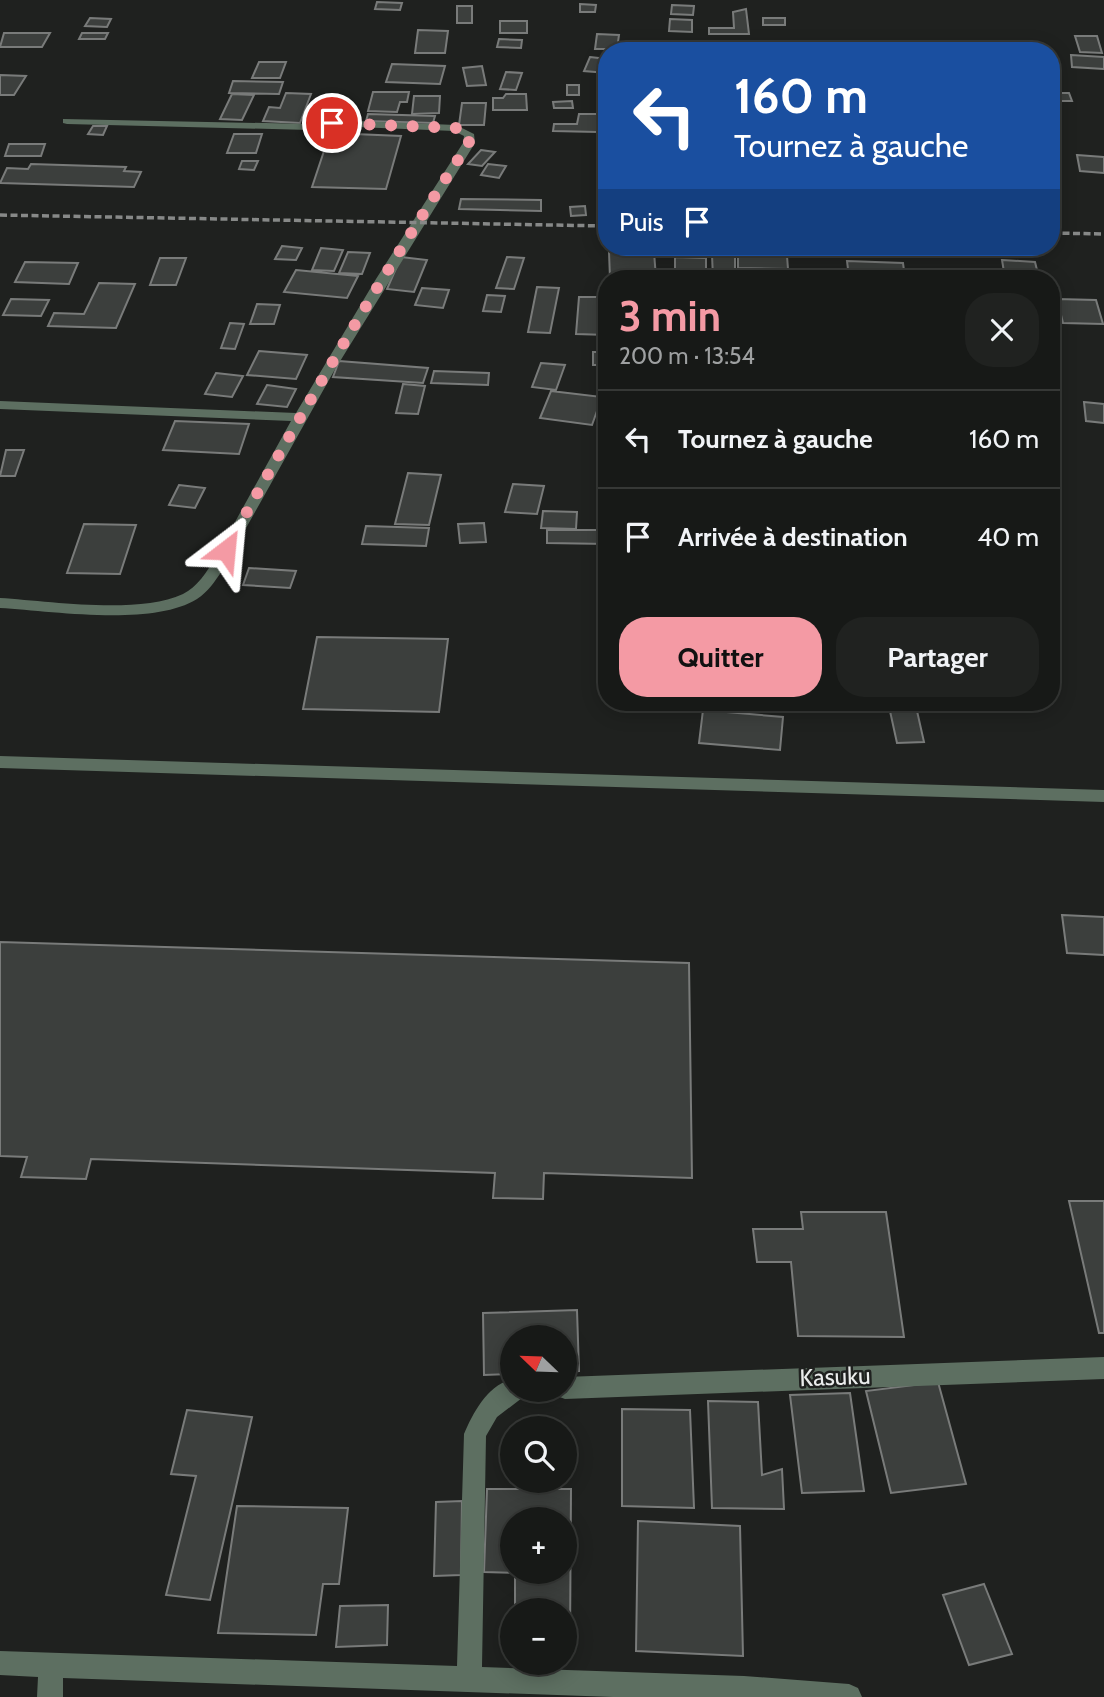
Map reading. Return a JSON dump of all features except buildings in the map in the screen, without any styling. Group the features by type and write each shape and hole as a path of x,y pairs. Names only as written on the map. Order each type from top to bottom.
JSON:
{"street":[{"path":"0,603 150,609 191,596 214,572 299,417 416,223 469,143 468,134 456,128 332,123 310,127 67,121"},
{"path":"0,405 299,417"},
{"path":"0,762 1104,796"},
{"name":"Kasuku","path":"578,1388 1104,1368"},
{"path":"469,1679 475,1434 489,1409 500,1399"},
{"path":"0,1663 469,1679 849,1697"},
{"path":"50,1697 51,1664"}],"railway":[{"path":"0,215 598,226"},
{"path":"1060,233 1104,234"}],"route":[{"path":"226,550 299,417 416,223 469,143 468,134 456,128 332,123"}]}
